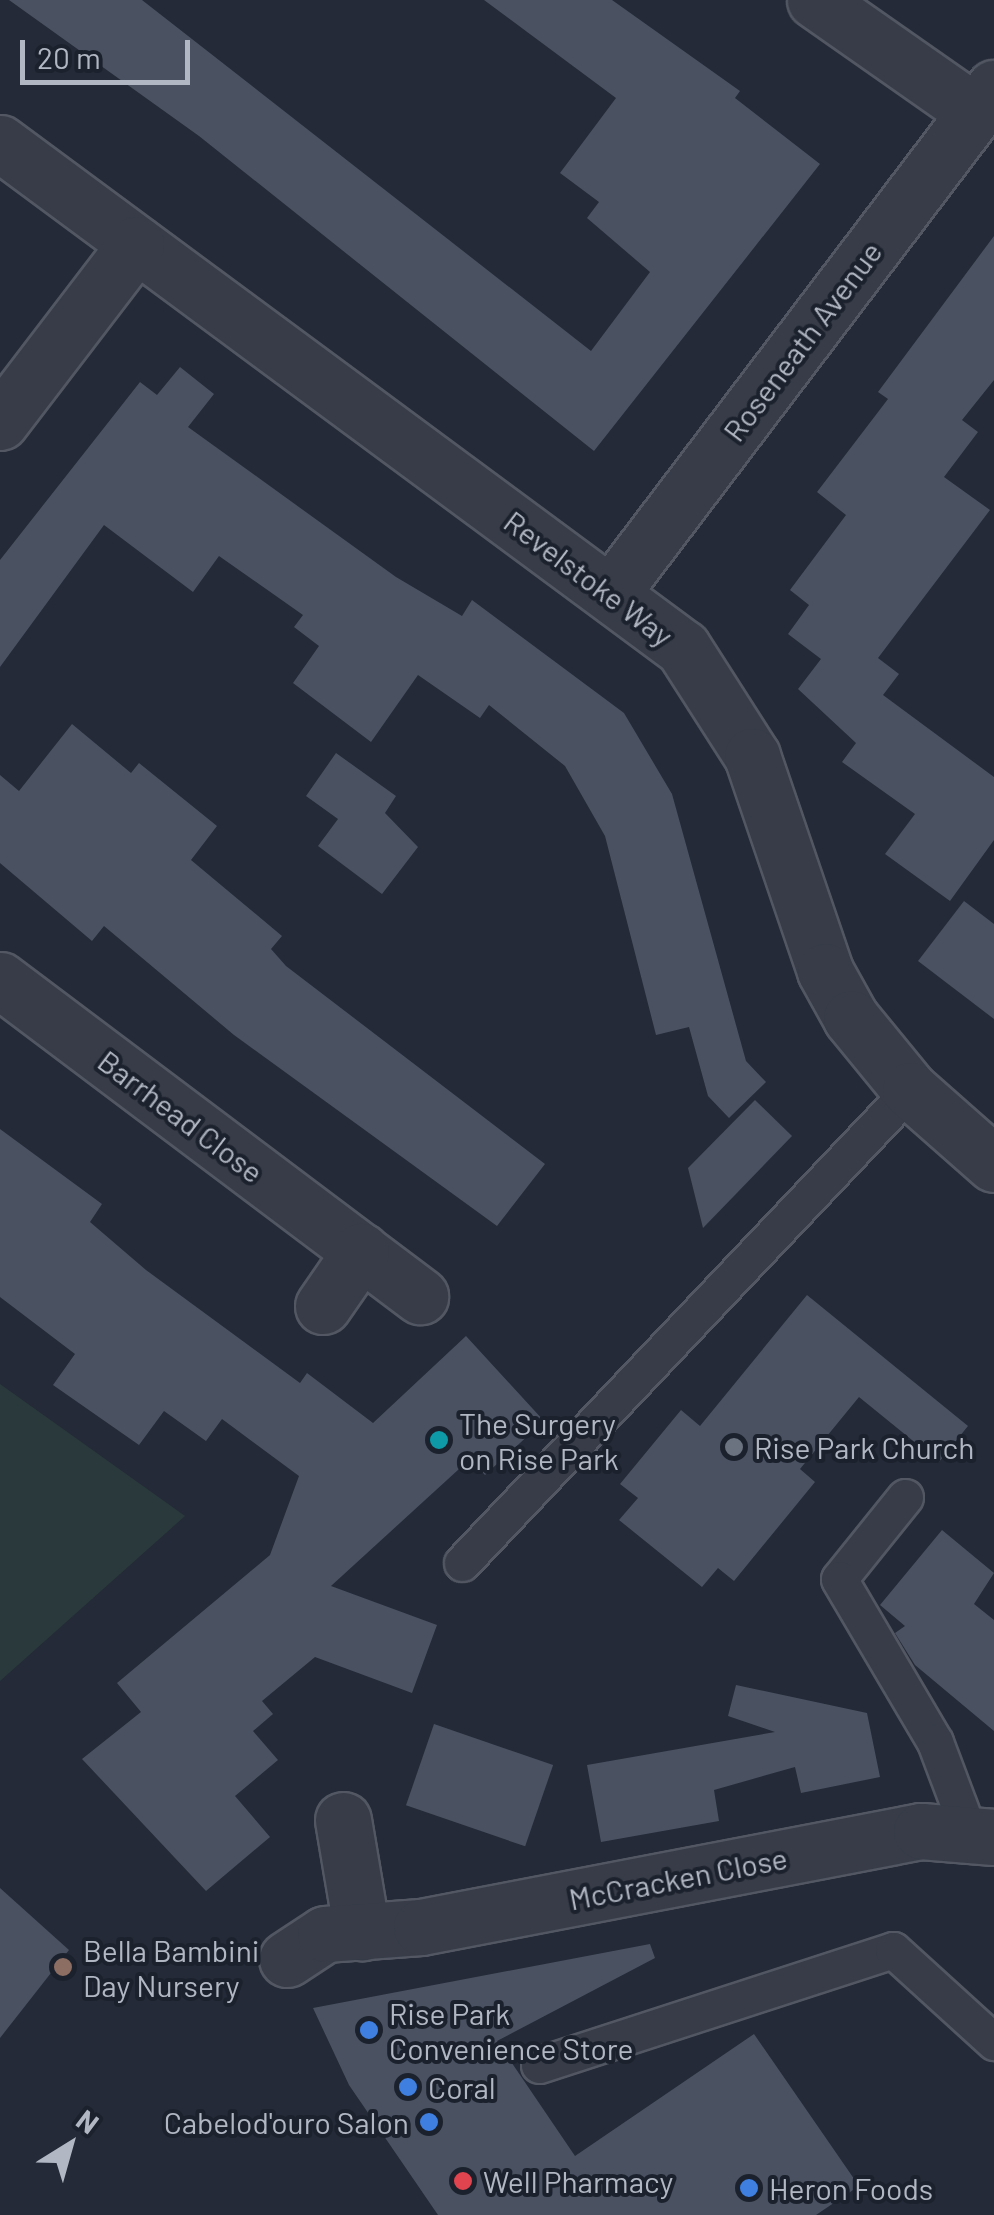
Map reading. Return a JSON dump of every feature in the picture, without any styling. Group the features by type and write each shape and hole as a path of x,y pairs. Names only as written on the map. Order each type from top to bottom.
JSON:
{"street":[{"path":"815,0 985,100"},
{"name":"Roseneath Avenue","path":"611,593 985,100"},
{"name":"Revelstoke Way","path":"0,143 683,648 732,713 824,971 910,1090 994,1164"},
{"path":"0,422 136,244"},
{"name":"Barrhead Close","path":"0,980 420,1296"},
{"path":"323,1306 362,1252"},
{"path":"343,1820 362,1932"},
{"name":"McCracken Close","path":"287,1959 325,1934 362,1932 981,1834"}],"lane":[{"path":"462,1564 910,1090"},
{"path":"905,1497 839,1579 935,1742 981,1834"},
{"path":"538,2064 893,1950 994,2042"}],"shaded area":[{"path":"0,1384 185,1516 0,1681"}],"building":[{"path":"9,0 142,0 591,351 650,272 587,218 599,202 560,173 616,98 484,0 612,0 740,91 735,98 820,164 594,451 199,136"},
{"path":"994,236 994,380 962,420 978,432 944,477 990,510 878,658 899,674 883,695 994,777 994,840 950,901 885,854 915,814 842,762 856,743 798,689 821,659 788,634 809,605 790,590 846,515 817,492 888,399 878,392"},
{"path":"180,367 214,394 188,427 396,577 462,616 472,600 624,713 672,794 746,1061 766,1082 729,1118 708,1096 689,1027 656,1035 605,836 565,766 489,705 480,718 418,675 371,742 293,683 319,646 294,627 303,615 219,556 193,592 104,525 0,667 0,560 140,382 157,395"},
{"path":"72,724 131,773 139,763 217,826 191,860 282,936 271,949 286,966 545,1164 497,1226 234,1035 104,926 92,941 0,863 0,775 19,791"},
{"path":"336,753 396,796 385,813 418,847 382,894 318,846 338,819 306,796"},
{"path":"964,901 994,924 994,1019 918,961"},
{"path":"755,1100 792,1136 703,1228 688,1168"},
{"path":"0,1129 102,1204 90,1222 146,1270 300,1383 307,1373 373,1423 466,1336 544,1421 485,1475 470,1459 331,1586 437,1625 412,1693 315,1657 262,1701 273,1714 253,1731 278,1760 235,1796 270,1837 206,1891 82,1759 141,1712 117,1683 270,1555 299,1476 222,1419 206,1441 164,1411 139,1445 53,1385 75,1354 0,1297"},
{"name":"Rise Park Church","path":"807,1295 968,1426 939,1462 859,1397 800,1469 815,1482 734,1581 718,1568 702,1587 619,1520 638,1498 620,1484 681,1410 700,1426"},
{"path":"942,1530 994,1573 974,1604 994,1620 994,1731 915,1665 895,1633 905,1626 880,1605"},
{"path":"736,1685 867,1713 880,1777 801,1793 795,1767 714,1790 719,1821 601,1842 587,1765 775,1732 728,1716"},
{"path":"434,1724 553,1765 525,1846 406,1805"},
{"path":"0,1888 69,1950 0,2038"},
{"path":"650,1944 655,1958 497,2041 575,2156 754,2034 859,2186 816,2215 438,2215 349,2085 313,2008"}],"place":[{"name":"The Surgery on Rise Park","path":"439,1440"},
{"name":"Rise Park Church","path":"734,1447"},
{"name":"Bella Bambini Day Nursery","path":"63,1967"},
{"name":"Rise Park Convenience Store","path":"369,2030"},
{"name":"Coral","path":"408,2087"},
{"name":"Cabelod'ouro Salon","path":"429,2122"},
{"name":"Well Pharmacy","path":"463,2181"},
{"name":"Heron Foods","path":"749,2188"}]}
